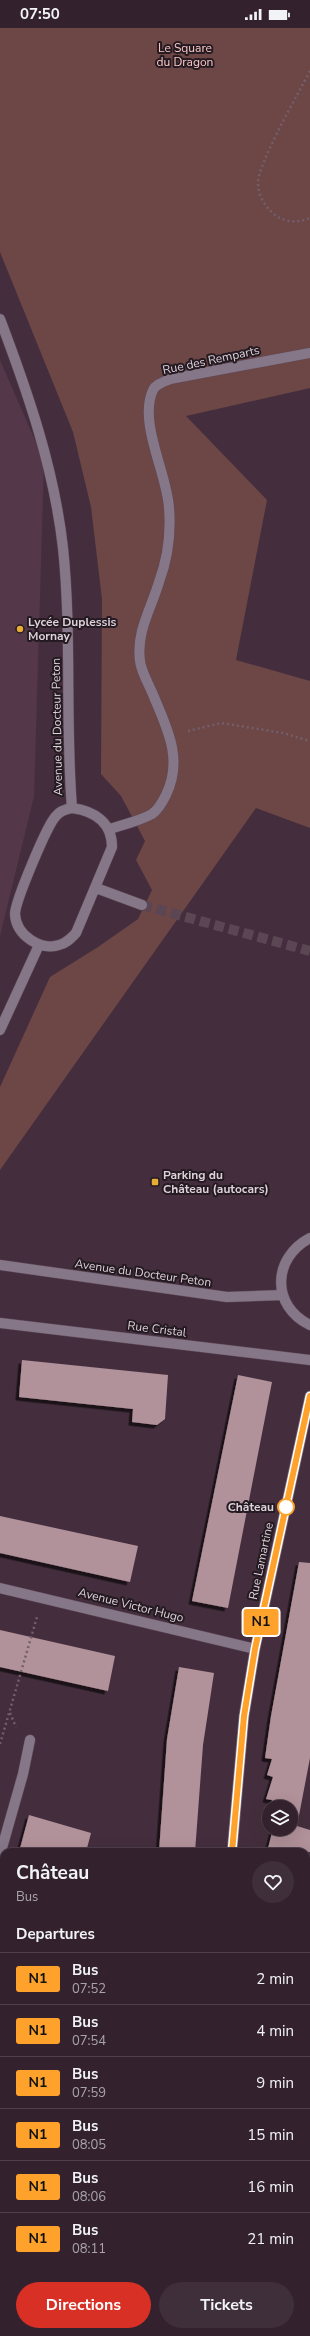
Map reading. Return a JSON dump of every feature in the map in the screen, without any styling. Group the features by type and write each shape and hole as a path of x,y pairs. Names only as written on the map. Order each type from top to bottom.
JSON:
{"street":[{"name":"Avenue du Docteur Peton","path":"0,319 28,392 52,481 63,548 69,630 69,753 72,808"},
{"name":"Rue des Remparts","path":"109,829 152,814 162,802 171,784 174,770 174,751 170,735 140,661 140,633 159,584 170,536 167,486 149,422 148,409 153,390 159,384 170,379 310,353"},
{"path":"72,808 93,813 103,820 109,829 112,846 96,888 76,933 67,942 59,946 49,947 39,945 26,937 17,925 17,904 50,823 62,810 72,808"},
{"path":"96,888 142,905"},
{"path":"0,1030 39,945"},
{"path":"310,1238 299,1244 285,1262 281,1284 283,1295 294,1315 310,1325"},
{"name":"Avenue du Docteur Peton","path":"0,1265 227,1298 283,1295"},
{"name":"Rue Cristal","path":"0,1323 310,1360"},
{"name":"Rue Lamartine","path":"232,1848 244,1716 255,1649 310,1396"},
{"name":"Avenue Victor Hugo","path":"0,1588 255,1649"},
{"path":"2,1848 23,1774 30,1740"}],"path":[{"path":"310,71 263,164 258,184 263,202 279,218 302,222 310,218"},
{"path":"170,735 221,723 283,733 310,741"},
{"path":"0,1744 42,1597"}],"shaded area":[{"name":"Lycée Duplessis Mornay","path":"0,360 44,461 34,796 0,936"}],"green space":[{"name":"Le Square du Dragon","path":"0,28 310,28 310,388 186,416 267,500 236,660 310,681 310,828 256,808 0,1170 0,1087 50,977 98,947 138,919 152,890 136,860 145,841 121,796 101,774 102,599 91,507 73,432 0,252"}],"building":[{"path":"22,1360 168,1375 165,1419 157,1425 132,1422 133,1409 19,1397"},
{"path":"238,1375 272,1382 228,1608 192,1601"},
{"path":"0,1516 138,1546 130,1582 0,1553"},
{"path":"299,1562 310,1563 310,1758 298,1821 298,1800 266,1799 273,1777 267,1775 272,1759 265,1758 271,1716"},
{"path":"0,1630 115,1656 108,1691 0,1667"},
{"path":"179,1667 214,1673 203,1745 195,1848 159,1848 167,1739"},
{"path":"29,1815 91,1833 87,1848 20,1848"},
{"path":"298,1826 310,1830 310,1848 268,1848 271,1836 298,1836"}],"tunnel":[{"path":"142,905 310,951"}],"bus line":[{"name":"N1","path":"232,1848 244,1716 255,1649 310,1396"}],"place":[{"name":"Lycée Duplessis Mornay","path":"20,629"},
{"name":"Parking du Château (autocars)","path":"155,1182"},
{"name":"Château","path":"286,1507"}]}
